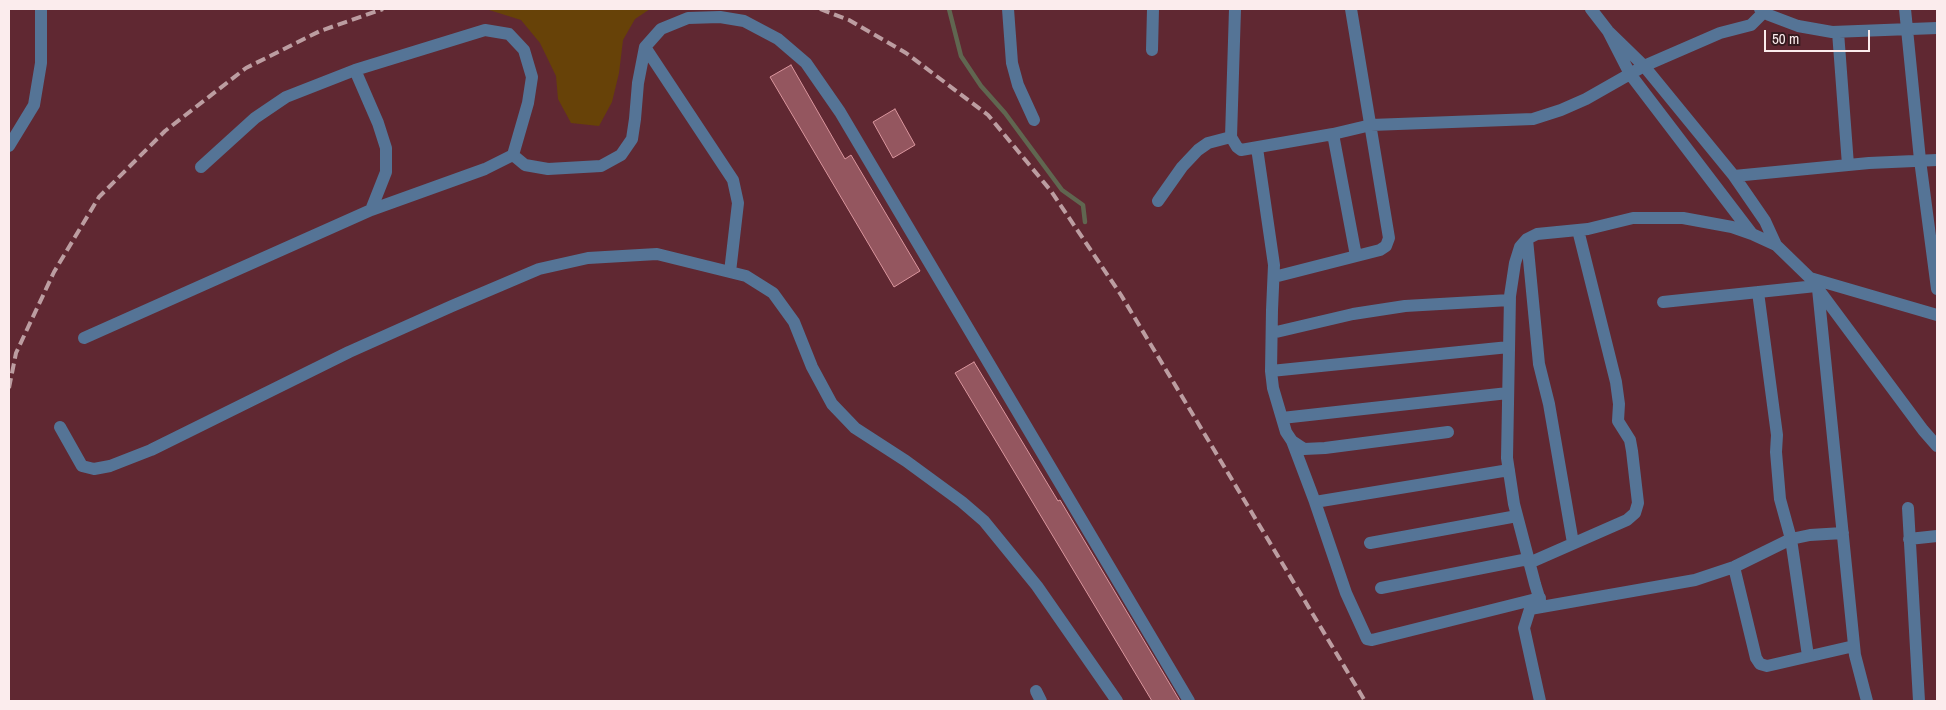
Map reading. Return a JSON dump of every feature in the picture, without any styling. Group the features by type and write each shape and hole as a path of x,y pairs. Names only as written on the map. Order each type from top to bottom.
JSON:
{"street":[{"path":"9,146 34,105 41,63 41,9"},
{"path":"1008,9 1012,63 1018,85 1034,120"},
{"path":"1152,9 1152,50"},
{"path":"1235,9 1231,137 1237,147 1242,150 1333,134 1371,125 1533,118 1561,110 1586,99 1644,66 1720,33 1751,25 1762,10 1798,26 1838,32 1937,28"},
{"path":"1274,277 1380,250 1386,246 1389,238 1351,9"},
{"path":"1590,9 1608,31 1644,66 1734,176 1765,221 1776,245"},
{"path":"1905,9 1920,160 1937,283"},
{"path":"514,156 525,164 548,169 601,166 620,155 632,139 636,119 638,83 645,47 661,29 688,18 745,15 778,39 806,63 840,112 1189,701"},
{"path":"201,167 255,118 286,97 355,70 485,30 509,34 524,50 532,77 528,103 514,156"},
{"path":"1608,31 1630,74 1752,234"},
{"path":"1838,32 1848,165"},
{"path":"645,47 733,180 738,203 730,272"},
{"path":"355,70 378,122 386,148 386,172 371,210"},
{"path":"1333,134 1356,256"},
{"path":"1158,201 1182,167 1198,150 1208,142 1231,137"},
{"path":"1257,148 1274,265 1273,388 1286,432 1292,441 1346,593 1366,639 1372,640 1541,602 1695,580 1734,567 1791,539 1810,535 1843,533"},
{"path":"84,338 371,210 485,169 514,156"},
{"path":"1734,176 1848,165 1937,160"},
{"path":"1541,602 1517,516 1507,458 1510,300 1515,264 1520,247 1527,239 1537,234 1578,230 1633,218 1682,218 1732,227 1776,245 1815,284 1923,430 1937,445"},
{"path":"1381,588 1529,561 1627,520 1635,512 1638,503 1632,451 1627,434 1618,421 1619,404 1616,382 1578,230"},
{"path":"1527,239 1539,364 1549,404 1574,543"},
{"path":"60,427 82,466 94,469 110,466 151,450 349,352 539,269 588,258 657,254 746,276 773,293 794,322 812,367 832,404 855,428 906,461 962,502 984,521 1037,586 1117,701"},
{"path":"1815,284 1854,646 1867,701"},
{"path":"1663,302 1815,284 1937,315"},
{"path":"1758,292 1777,435 1776,452 1780,499 1791,539 1808,656"},
{"path":"1272,333 1353,314 1405,306 1510,300"},
{"path":"1272,371 1509,347"},
{"path":"1282,418 1508,393"},
{"path":"1292,441 1304,449 1325,448 1448,432"},
{"path":"1315,502 1509,470"},
{"path":"1908,508 1919,701"},
{"path":"1370,543 1517,516"},
{"path":"1909,539 1937,536"},
{"path":"1734,567 1756,658 1760,664 1767,666 1854,646"},
{"path":"1540,701 1524,628 1530,609 1541,602"}],"shaded area":[{"path":"486,9 650,9 635,19 623,40 619,73 612,102 599,126 571,123 558,99 556,76 540,43 521,20"}],"building":[{"path":"791,65 845,159 851,155 920,271 894,287 770,77"},
{"path":"895,109 915,145 893,158 873,122"},
{"path":"974,362 1058,501 1060,500 1180,701 1152,701 955,373"}],"waterway":[{"path":"949,9 961,56 981,86 1005,113 1062,190 1083,205 1085,222"}],"railway":[{"path":"9,388 16,353 54,272 99,197 165,131 246,68 320,31 383,9"},
{"path":"820,9 849,20 906,53 988,115 1051,191 1121,295 1365,701"}]}
